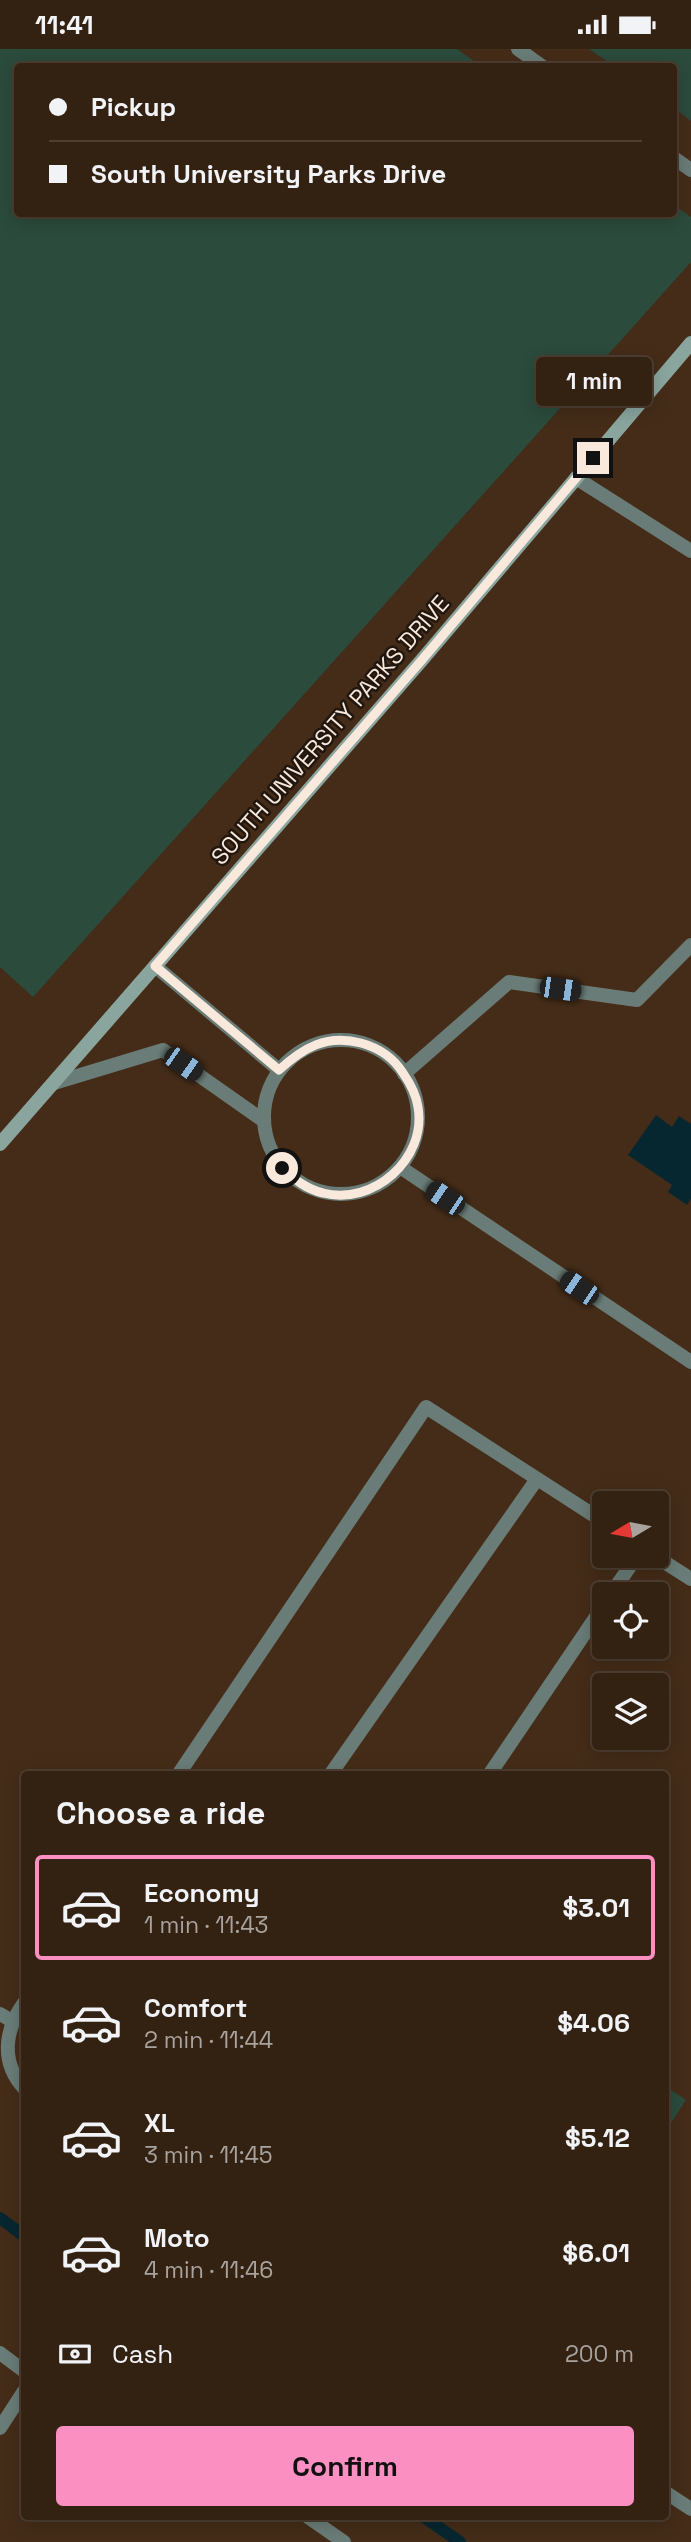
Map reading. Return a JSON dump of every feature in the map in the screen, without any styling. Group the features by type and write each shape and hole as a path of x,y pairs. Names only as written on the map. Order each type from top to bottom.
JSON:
{"main road":[{"name":"SOUTH UNIVERSITY PARKS DRIVE","path":"0,1144 421,661 691,343"}],"street":[{"path":"518,49 537,63"},
{"path":"576,478 691,551"},
{"path":"404,1074 509,982 637,1000 691,946"},
{"path":"155,966 279,1070"},
{"path":"349,1040 375,1047 397,1063 404,1074 412,1085 419,1109 417,1133 408,1157 393,1175 372,1189 348,1195 323,1194 301,1184 282,1168 269,1147 264,1121 267,1094 279,1070 298,1052 323,1041 349,1040"},
{"path":"54,1083 163,1050 264,1121"},
{"path":"400,1167 691,1362"},
{"path":"181,1771 426,1407 592,1514"},
{"path":"333,1771 537,1479"},
{"path":"669,1565 691,1579"},
{"path":"492,1771 592,1623"},
{"path":"21,2005 6,2017 9,2063 21,2084"},
{"path":"0,2353 21,2369"},
{"path":"0,2428 21,2396"},
{"path":"669,2495 691,2509"},
{"path":"312,2520 344,2542"}],"green space":[{"path":"0,49 457,49 477,63 14,63 14,217 677,217 677,207 691,217 691,262 33,997 0,967"},
{"path":"589,49 691,49 691,121 677,110 677,63 610,63"},
{"path":"669,2089 686,2100 669,2126"}],"water":[{"path":"656,1115 672,1127 679,1116 691,1124 691,1199 687,1205 668,1192 672,1185 628,1155"}],"waterway":[{"path":"0,2218 21,2234"},
{"path":"428,2520 460,2542"}],"route":[{"path":"282,1168 301,1184 323,1194 348,1195 372,1189 393,1175 408,1157 417,1133 419,1109 412,1085 397,1063 375,1047 349,1040 323,1041 298,1052 279,1070 155,966 421,661 593,458"}]}
